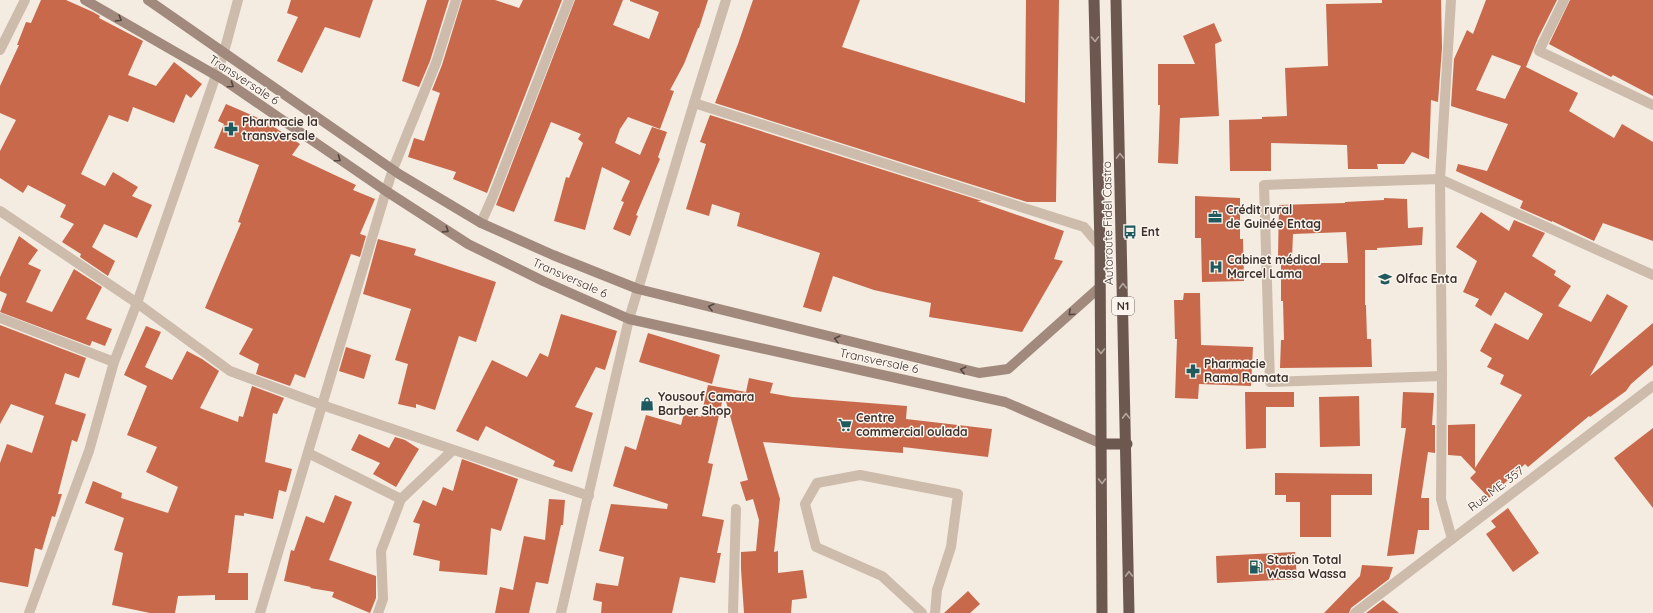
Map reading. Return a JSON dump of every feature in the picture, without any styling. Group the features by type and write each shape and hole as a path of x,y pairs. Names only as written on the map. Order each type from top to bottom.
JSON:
{"highway":[{"name":"Autoroute Fidel Castro","path":"1094,0 1100,246 1102,613"},
{"name":"Autoroute Fidel Castro","path":"1116,0 1127,444 1129,613"},
{"path":"1102,444 1127,444"}],"main road":[{"name":"Transversale 6","path":"85,0 215,75 386,191 468,244 542,281 629,319 1004,402 1102,444"},
{"name":"Transversale 6","path":"148,0 393,169 482,223 553,255 638,289 979,373 1008,369 1100,287"}],"street":[{"path":"0,50 25,0"},
{"path":"29,613 89,451 114,362 137,303 224,52 238,0"},
{"path":"260,613 393,169 436,63 456,0"},
{"path":"482,223 569,0"},
{"path":"561,613 629,319 726,0"},
{"path":"1452,0 1440,179 1442,376 1441,500 1452,539"},
{"path":"1564,0 1539,51 1653,105"},
{"path":"694,103 1084,227 1100,246"},
{"path":"1442,376 1270,382 1264,185 1440,179 1653,275"},
{"path":"0,211 137,303 230,370 322,405 589,496"},
{"path":"0,318 114,362"},
{"name":"Rue ME. 357","path":"1355,613 1653,386"},
{"path":"378,613 383,599 381,551 401,499 453,450"},
{"path":"308,453 401,499"},
{"path":"922,613 882,576 816,547 805,504 817,483 860,475 958,494 950,546 937,590 936,613"},
{"path":"733,613 736,509"}],"building":[{"path":"41,0 66,0 93,12 100,16 99,18 143,41 128,75 156,86 174,62 202,84 191,98 186,94 174,123 133,107 128,122 109,115 81,174 105,186 113,172 138,187 132,196 152,205 137,238 104,224 92,247 115,261 108,276 80,257 81,254 62,242 74,224 60,217 66,205 28,185 23,193 0,178 0,151 16,120 0,113 0,86 19,45 17,45 26,22 31,23"},
{"path":"291,0 373,0 360,38 325,27 302,73 277,61 298,17 287,13"},
{"path":"427,0 449,0 430,61 419,87 402,81"},
{"path":"462,0 495,0 519,8 523,0 562,0 487,193 453,179 456,172 408,157 414,138 424,141 440,93 432,90 442,65"},
{"path":"575,0 623,0 613,25 649,39 659,12 630,0 708,0 699,28 684,64 670,90 674,91 660,129 628,117 620,129 615,143 640,155 652,127 667,132 658,157 660,159 636,215 638,216 630,236 613,229 624,202 621,201 630,181 602,167 585,230 554,221 566,177 569,178 583,143 578,139 581,134 551,122 514,212 496,205"},
{"path":"753,0 860,0 842,47 1025,103 1026,0 1059,0 1056,202 1027,202 715,103"},
{"path":"1382,0 1441,0 1442,48 1438,102 1431,100 1429,159 1412,152 1404,164 1377,164 1378,169 1348,169 1347,145 1271,143 1271,171 1230,171 1229,120 1262,119 1262,117 1287,116 1285,68 1328,66 1326,4 1382,3"},
{"path":"1486,0 1557,0 1538,38 1526,67 1578,93 1569,111 1614,138 1622,124 1653,142 1653,241 1603,223 1594,241 1520,208 1523,201 1456,171 1458,164 1487,171 1508,124 1451,106 1454,59 1467,30 1473,34","holes":["1492,55 1521,66 1505,99 1476,90"]},
{"path":"1570,0 1653,0 1653,96 1613,75 1611,77 1549,44"},
{"path":"1214,23 1222,41 1215,44 1219,116 1180,118 1178,164 1158,163 1160,105 1158,105 1158,64 1195,64 1183,36"},
{"path":"226,104 265,121 300,144 292,155 356,185 353,190 375,199 360,234 366,236 360,257 351,254 305,378 295,374 290,386 256,374 259,364 239,354 253,329 205,308 241,223 238,222 259,165 214,148 224,124 218,121"},
{"path":"710,115 982,201 977,201 1064,231 1054,259 1063,261 1022,332 929,317 931,303 874,290 833,276 821,312 803,307 820,253 737,226 740,213 712,204 709,216 686,209 706,144 700,142"},
{"path":"1195,196 1240,198 1240,239 1243,239 1244,281 1202,282 1201,238 1195,238"},
{"path":"1384,198 1407,199 1408,228 1423,227 1422,245 1365,250 1365,305 1367,339 1371,339 1372,367 1280,368 1281,340 1284,340 1283,301 1281,301 1281,263 1348,263 1346,232 1293,234 1292,258 1278,257 1279,205 1345,203 1384,200"},
{"path":"1481,212 1509,231 1514,220 1545,233 1532,256 1556,271 1554,275 1571,286 1558,306 1591,322 1607,294 1628,306 1590,376 1653,323 1653,365 1631,384 1626,391 1590,417 1589,416 1528,467 1525,464 1489,498 1470,478 1476,472 1461,456 1448,455 1448,425 1475,424 1475,468 1522,395 1500,384 1504,375 1487,367 1492,358 1480,351 1495,323 1528,340 1543,314 1505,292 1491,316 1475,306 1479,299 1463,292 1477,261 1456,247"},
{"path":"19,236 38,250 28,264 41,270 26,302 52,312 74,269 102,287 86,319 112,329 105,346 92,341 90,346 0,312 7,294 0,291 0,277"},
{"path":"378,239 416,249 414,255 496,282 476,342 459,336 435,410 416,404 416,408 398,404 408,364 395,360 411,309 363,294"},
{"path":"1184,293 1200,293 1201,345 1253,347 1251,386 1199,384 1198,399 1175,398 1177,339 1175,339 1174,300 1183,300"},
{"path":"561,314 617,331 605,370 596,367 575,407 593,413 572,472 553,466 555,461 486,426 478,441 456,431 492,360 527,377 540,353 548,357"},
{"path":"0,325 86,358 79,378 65,373 55,404 86,414 77,442 72,440 58,494 62,494 55,517 52,516 42,550 35,548 28,587 0,582 0,463 7,444 32,453 44,416 11,404 0,424"},
{"path":"146,326 161,332 145,367 172,380 187,351 219,371 200,408 238,422 239,416 243,417 252,386 284,398 277,414 273,413 265,462 292,469 286,492 279,490 273,519 244,513 244,516 235,515 228,573 248,573 248,600 215,600 215,595 178,596 175,613 150,613 112,605 123,553 114,550 124,518 85,503 93,481 122,493 121,498 168,513 178,487 146,472 157,447 127,435 147,386 124,375"},
{"path":"648,333 720,355 712,384 639,362"},
{"path":"346,347 371,355 364,379 339,371"},
{"path":"749,378 773,383 770,393 792,397 907,406 906,419 992,429 988,457 903,447 903,453 763,442 780,499 774,552 778,551 778,573 803,570 807,598 792,600 791,613 744,613 741,552 756,551 759,520 753,499 746,501 740,482 748,480 724,394 708,463 713,464 702,516 724,520 717,553 721,553 715,583 680,577 672,613 601,613 602,602 593,600 596,583 618,586 624,557 599,551 611,504 667,509 668,504 613,486 625,446 636,450 646,415 681,425 684,413 701,417 708,385 746,392"},
{"path":"1245,392 1294,392 1294,407 1266,407 1266,448 1246,449"},
{"path":"1403,392 1434,393 1432,425 1435,425 1435,453 1428,452 1421,498 1429,498 1429,530 1418,530 1414,554 1387,556 1406,428 1401,428"},
{"path":"1359,396 1360,446 1320,447 1319,397"},
{"path":"1653,428 1653,508 1614,458"},
{"path":"359,434 389,448 395,437 405,440 419,449 396,487 373,474 380,463 351,450"},
{"path":"462,459 518,479 501,531 491,528 487,575 439,571 440,561 413,555 420,524 413,522 423,500 436,506 443,487 453,491"},
{"path":"1275,473 1372,474 1372,495 1331,495 1331,537 1300,537 1300,502 1286,502 1286,495 1275,495"},
{"path":"335,495 352,502 329,560 376,576 376,598 370,613 332,597 334,592 310,588 311,587 284,581 291,550 294,551 306,516 324,523"},
{"path":"549,499 565,500 563,525 561,525 548,584 536,582 529,613 495,613 500,587 513,590 524,536 545,540"},
{"path":"1508,508 1539,553 1513,572 1486,534 1496,527 1491,521"},
{"name":"Station Total Wassa Wassa","path":"1295,552 1297,579 1217,583 1216,556"},
{"path":"1362,565 1393,567 1389,579 1351,608 1349,613 1324,613 1360,576"},
{"path":"968,591 980,604 970,613 944,613"},
{"path":"1383,600 1399,613 1366,613"}],"place":[{"name":"Pharmacie la transversale","path":"231,129"},
{"name":"Crédit rural de Guinée Entag","path":"1215,217"},
{"name":"Ent","path":"1130,232"},
{"name":"Cabinet médical Marcel Lama","path":"1216,267"},
{"name":"Olfac Enta","path":"1385,279"},
{"name":"Pharmacie Rama Ramata","path":"1193,371"},
{"name":"Yousouf Camara Barber Shop","path":"647,404"},
{"name":"Centre commercial oulada","path":"845,425"},
{"name":"Station Total Wassa Wassa","path":"1256,567"}]}
